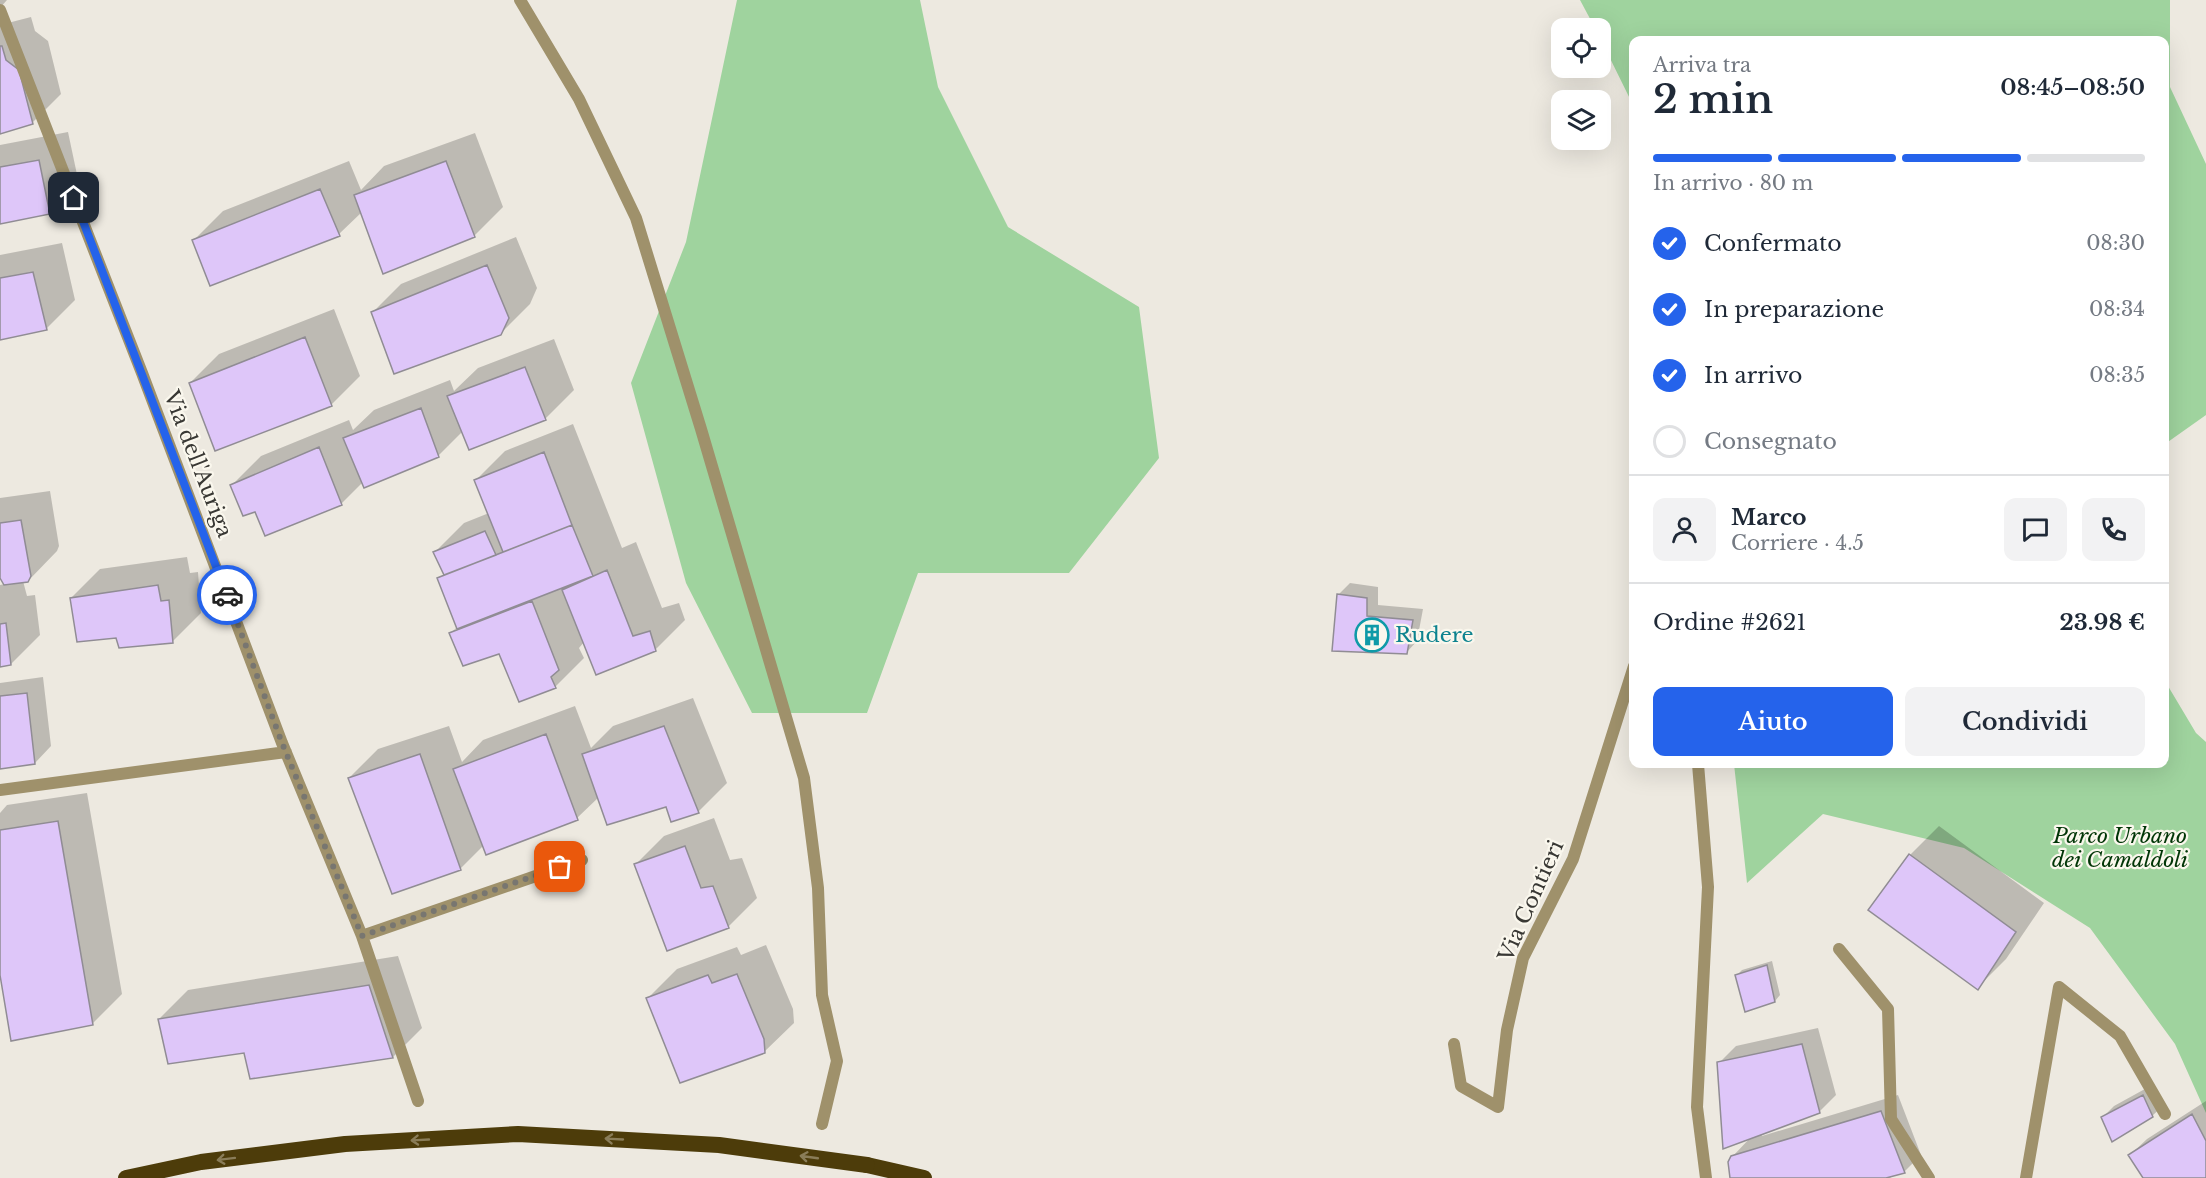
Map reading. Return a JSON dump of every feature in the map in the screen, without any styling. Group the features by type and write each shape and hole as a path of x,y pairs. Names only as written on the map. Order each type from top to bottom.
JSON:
{"highway":[{"path":"126,1178 201,1162 345,1144 518,1134 719,1145 867,1165 924,1178"}],"lane":[{"path":"520,0 579,99 636,218 702,429 804,778 818,888 822,995 837,1061 822,1124"},
{"name":"Via dell'Auriga","path":"0,10 138,362 286,752 362,936 418,1101"},
{"name":"Via Contieri","path":"1454,1044 1461,1086 1498,1107 1507,1030 1523,958 1573,859 1629,682"},
{"path":"0,790 286,752"},
{"path":"1698,768 1708,887 1697,1107 1706,1178"},
{"path":"362,936 582,860"},
{"path":"1839,949 1888,1009 1891,1119 1929,1178"},
{"path":"2026,1178 2059,987 2120,1036 2165,1114"}],"green space":[{"path":"737,0 920,0 938,87 1008,227 1139,307 1159,458 1069,573 918,573 867,713 752,713 686,583 631,383 686,242"},
{"path":"1580,0 2170,0 2170,87 2206,164 2206,415 2169,441 2169,36 1629,36 1629,97 1611,60 1611,18 1590,18"},
{"name":"Parco Urbano dei Camaldoli","path":"2169,688 2196,733 2206,742 2206,1113 2175,1044 2090,928 1964,848 1823,814 1747,883 1734,768 2169,768"}],"building":[{"path":"0,46 2,46 6,60 19,70 33,124 0,134"},
{"path":"39,160 50,214 0,224 0,167"},
{"path":"446,161 475,237 383,274 354,195"},
{"path":"320,189 340,236 210,286 192,240"},
{"path":"487,265 509,318 501,335 394,374 371,312"},
{"path":"33,272 47,330 0,340 0,278"},
{"path":"305,337 332,406 215,451 189,383"},
{"path":"525,367 546,420 469,450 447,396"},
{"path":"421,408 439,457 364,488 343,438"},
{"path":"319,447 342,505 265,536 255,512 243,516 230,485"},
{"path":"544,452 572,525 503,552 474,480"},
{"path":"21,520 31,576 28,582 4,585 0,578 0,523"},
{"path":"572,525 593,576 457,629 437,578"},
{"path":"485,531 496,555 444,575 433,552"},
{"path":"607,570 633,636 650,631 656,651 596,675 562,590"},
{"path":"158,585 161,601 169,600 173,643 119,648 116,638 77,642 70,598"},
{"name":"Rudere","path":"1337,594 1367,598 1367,616 1413,620 1407,654 1332,651"},
{"path":"532,601 559,670 551,677 556,688 519,702 499,654 463,666 449,633"},
{"path":"6,623 11,665 0,667 0,624"},
{"path":"27,693 35,764 0,769 0,696"},
{"path":"664,726 699,813 671,822 666,807 607,825 582,754"},
{"path":"546,734 578,820 486,855 453,769"},
{"path":"420,754 461,870 392,894 348,778"},
{"path":"58,821 93,1025 11,1041 0,975 0,830"},
{"path":"685,846 701,888 713,886 729,928 667,951 634,864"},
{"path":"1909,854 2016,932 1978,990 1868,910"},
{"path":"1767,965 1775,1002 1745,1012 1735,975"},
{"path":"737,974 764,1039 765,1053 680,1083 646,998 708,975 712,983"},
{"path":"369,985 393,1058 250,1079 244,1053 168,1064 158,1019"},
{"path":"1802,1044 1820,1113 1723,1149 1717,1062"},
{"path":"2143,1095 2153,1117 2112,1142 2101,1117"},
{"path":"1881,1111 1905,1173 1886,1178 1730,1178 1728,1162 1731,1156"},
{"path":"2192,1114 2206,1141 2206,1178 2143,1178 2128,1155"}],"way so far":[{"path":"227,595 282,743 362,936 560,867"}],"place":[{"name":"Rudere","path":"1372,635"}],"route":[{"path":"74,198 227,595"}]}
